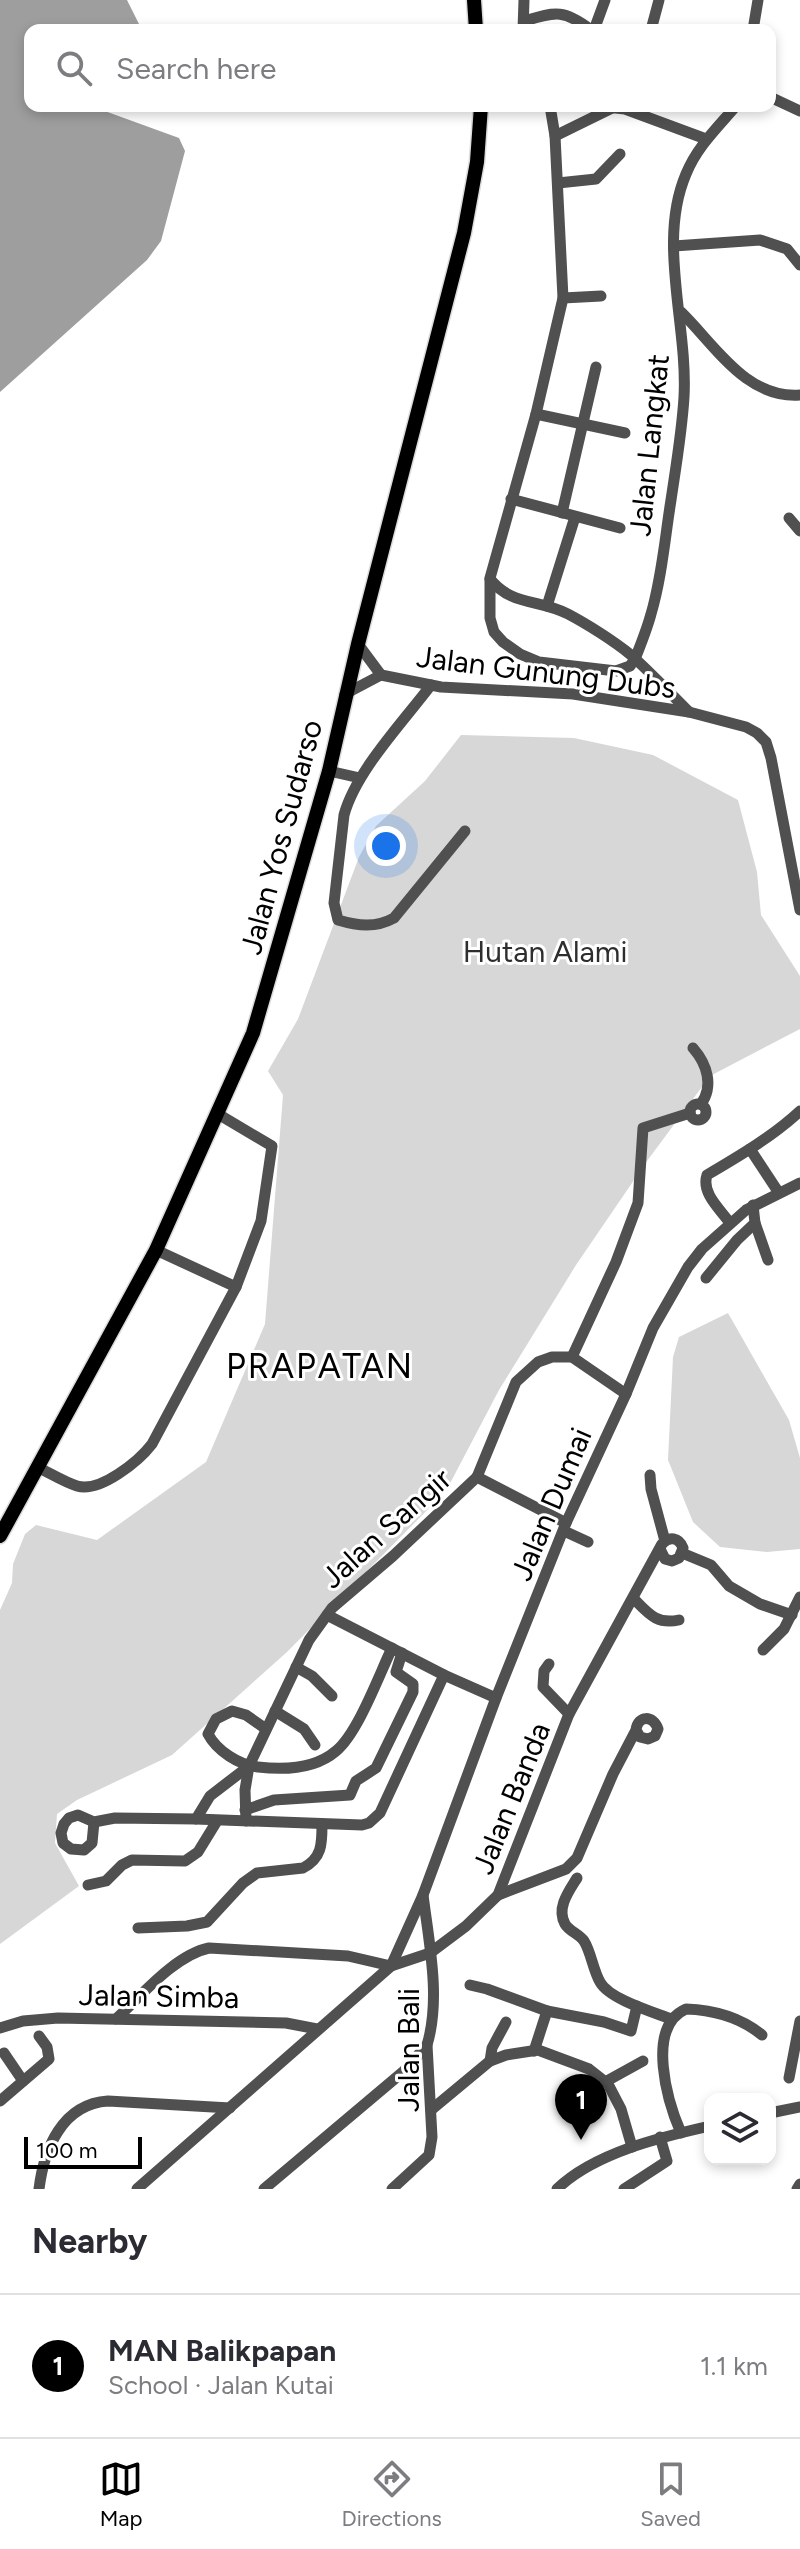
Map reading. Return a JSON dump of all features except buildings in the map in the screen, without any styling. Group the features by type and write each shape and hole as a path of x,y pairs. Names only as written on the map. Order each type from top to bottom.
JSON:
{"main road":[{"path":"474,0 476,24"},
{"name":"Jalan Yos Sudarso","path":"0,1536 156,1250 253,1033 329,771 345,694 464,233 477,162 481,112"}],"street":[{"path":"524,0 524,24"},
{"path":"595,24 605,0"},
{"path":"653,24 659,0"},
{"path":"754,24 758,0"},
{"path":"527,24 541,16 562,13 584,24"},
{"path":"776,100 800,111"},
{"path":"551,112 555,136 563,298 536,414 490,578 490,618 494,632 520,654 539,662 616,671 630,666 635,659"},
{"path":"555,136 610,112"},
{"path":"634,112 706,139"},
{"name":"Jalan Langkat","path":"635,659 652,612 684,399 685,356 675,284 678,198 686,174 706,139 731,112"},
{"path":"558,183 596,179 620,154"},
{"path":"674,246 760,240 787,249 800,265"},
{"path":"563,298 601,296"},
{"path":"680,311 748,380 773,393 800,395"},
{"path":"562,513 596,367"},
{"path":"536,414 625,433"},
{"path":"511,499 620,528"},
{"path":"547,606 575,517"},
{"path":"789,518 800,531"},
{"path":"490,578 500,591 514,599 567,614 635,659 689,712"},
{"path":"345,694 381,675 358,644"},
{"name":"Jalan Gunung Dubs","path":"381,675 431,685 573,694 689,712 746,727 757,733 766,742 800,910"},
{"path":"431,685 360,778 348,801 334,903 338,920 371,926 394,918 465,831"},
{"path":"329,771 360,778"},
{"path":"626,1394 572,1357 616,1262 638,1203 643,1128 690,1113 696,1120 705,1117 706,1108 701,1104 706,1094 707,1068 693,1048"},
{"path":"730,1223 707,1191 704,1183 707,1175 785,1125 800,1111"},
{"path":"37,1467 77,1486 92,1487 141,1458 152,1444 236,1287 261,1221 272,1146 218,1114"},
{"path":"750,1149 779,1193"},
{"name":"Jalan Dumai","path":"391,1966 423,1895 496,1698 565,1527 653,1328 676,1286 702,1249 753,1205 798,1187"},
{"path":"753,1205 755,1223 768,1260"},
{"path":"706,1278 755,1223"},
{"path":"156,1250 236,1287"},
{"name":"Jalan Sangir","path":"246,1815 245,1790 249,1766 309,1640 327,1615 477,1477 516,1382 538,1362 552,1357 572,1357"},
{"path":"650,1475 663,1556 669,1561 676,1560 682,1553 682,1545 677,1540 671,1539 663,1545"},
{"name":"Jalan Sangir","path":"477,1477 588,1542"},
{"name":"Jalan Banda","path":"391,1966 430,1953 466,1926 498,1895 569,1714 663,1545"},
{"path":"682,1553 711,1565 729,1586 760,1604 792,1615"},
{"path":"763,1650 778,1637 800,1597"},
{"path":"633,1598 653,1619 667,1623 679,1620"},
{"name":"Jalan Sangir","path":"327,1615 496,1698"},
{"path":"266,1729 246,1715 232,1711 216,1719 209,1737 221,1751 249,1766 277,1769 308,1765 336,1752 352,1731 397,1650"},
{"path":"94,1822 115,1818 217,1821 246,1815 282,1798 350,1795 356,1781 376,1768 413,1692 413,1684 396,1672 397,1650"},
{"path":"549,1664 544,1671 543,1687 569,1714"},
{"path":"296,1667 312,1676 332,1696"},
{"path":"246,1815 322,1825 369,1823 380,1813 444,1675"},
{"path":"275,1711 304,1729 315,1745"},
{"path":"498,1895 566,1869 577,1858 613,1774 636,1730"},
{"name":"Jalan Sangir","path":"196,1819 210,1796 249,1766"},
{"path":"88,1885 106,1881 132,1860 185,1861 198,1852 217,1821"},
{"path":"138,1928 207,1922 243,1883 257,1873 310,1865 319,1854 322,1825"},
{"path":"577,1878 565,1897 562,1912 565,1924 584,1942 601,1986 637,2006 671,2019"},
{"name":"Jalan Bali","path":"392,2189 429,2155 432,2137 427,2045 433,2002 423,1895"},
{"path":"116,2019 183,1959 209,1948 348,1956 391,1966 137,2189"},
{"path":"470,1985 547,2011 604,2022 631,2031 637,2006"},
{"path":"681,2133 667,2090 663,2059 671,2019 686,2009 733,2016 762,2035"},
{"path":"534,2051 547,2011"},
{"name":"Jalan Simba","path":"0,2028 23,2021 58,2018 286,2023 317,2029"},
{"path":"789,2078 800,2021"},
{"path":"490,2061 492,2048 506,2022"},
{"path":"0,2101 50,2056 39,2036"},
{"path":"264,2189 404,2071 427,2045"},
{"path":"431,2110 490,2061 506,2055 541,2051 589,2069 605,2082 621,2109 632,2147"},
{"path":"4,2053 23,2081"},
{"path":"605,2082 643,2061"},
{"path":"39,2189 49,2145 67,2120 90,2103 108,2101 230,2108"},
{"path":"776,2112 800,2107"},
{"path":"557,2189 579,2173 632,2147 704,2127"},
{"path":"624,2189 667,2161 660,2137"},
{"path":"797,2189 800,2184"}],"green space":[{"name":"Hutan Alami","path":"461,735 574,738 653,755 738,800 757,872 761,915 800,976 800,1029 710,1076 576,1265 499,1390 446,1491 287,1652 172,1755 77,1800 57,1814 55,1843 79,1886 0,1944 0,1610 12,1583 13,1564 25,1534 36,1525 97,1540 206,1462 265,1324 283,1095 268,1071 298,1019 359,857 376,826 425,781"},
{"path":"728,1313 789,1420 800,1458 800,1549 767,1552 720,1547 693,1522 668,1460 673,1357 679,1337"}],"shaded area":[{"path":"0,0 127,0 139,24 24,24 24,112 108,112 179,138 185,151 161,241 147,260 0,392"}],"place":[{"name":"MAN Balikpapan","path":"581,2140"}],"district":[{"name":"PRAPATAN","path":"320,1366"}]}
